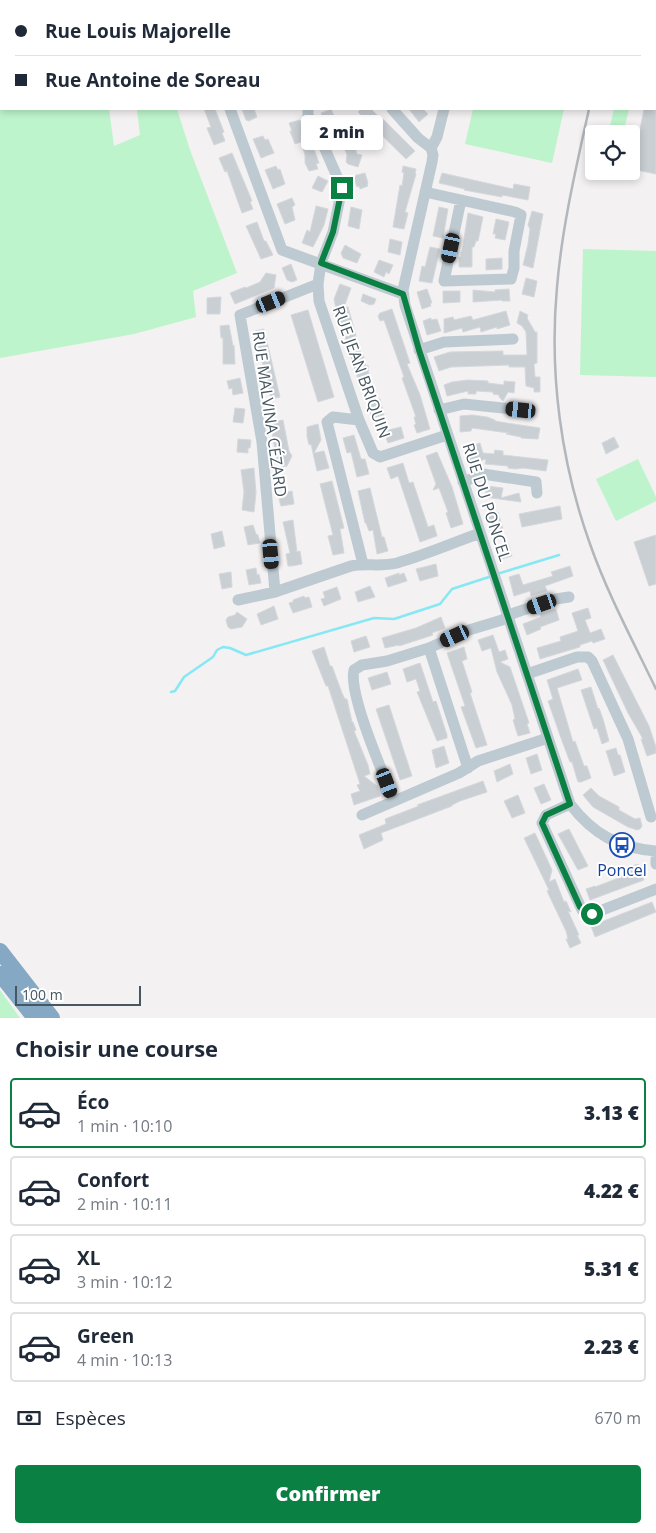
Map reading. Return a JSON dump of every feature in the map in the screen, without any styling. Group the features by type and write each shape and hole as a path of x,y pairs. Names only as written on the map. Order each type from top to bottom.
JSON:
{"highway":[{"path":"0,951 52,1018"},
{"path":"0,974 35,1018"}],"street":[{"path":"230,110 282,250 403,294"},
{"path":"308,110 308,115 342,188 333,232 321,263 318,284"},
{"path":"393,110 418,138 431,148"},
{"name":"RUE DU PONCEL","path":"444,110 440,129 431,148 433,155 403,294 419,350 570,804 588,826 602,835 622,845 656,851"},
{"path":"425,192 461,200 515,212 521,215 511,279 444,280 461,200"},
{"name":"RUE JEAN BRIQUIN","path":"318,284 319,302 359,420 373,453 380,457 448,435"},
{"name":"RUE MALVINA CÉZARD","path":"275,592 262,442 240,315 318,284"},
{"path":"419,350 444,342 513,339"},
{"path":"439,410 464,404 521,410"},
{"path":"359,420 333,417 328,422 363,564"},
{"path":"463,482 484,474 536,482 537,493"},
{"path":"238,600 275,592 363,564 376,566 396,563 480,533"},
{"path":"394,801 366,730 353,673 357,667 387,661 429,648 468,630 502,620 508,616 556,599 569,597"},
{"path":"429,648 468,768"},
{"path":"527,674 577,657 588,657 592,661 628,739 651,817"},
{"path":"362,815 459,773 478,761 548,738"},
{"path":"570,804 546,815 542,823 582,910 592,914 656,889"},
{"path":"656,859 656,864"}],"green space":[{"path":"0,110 109,110 114,146 140,135 137,110 177,110 190,150 237,273 193,291 196,317 134,334 0,358"},
{"path":"473,110 564,110 552,163 465,144"},
{"path":"614,110 629,110 625,125 610,125"},
{"path":"583,249 656,251 656,377 580,375"},
{"path":"638,459 656,497 656,501 616,521 596,479"},
{"path":"0,990 20,1018 0,1018"}],"building":[{"path":"204,110 215,110 224,132 222,133 225,141 214,145 207,128 211,127"},
{"path":"242,110 254,110 257,117 249,121 246,120"},
{"path":"331,110 337,122 327,127 321,113"},
{"path":"360,110 372,110 415,151 406,159 358,112"},
{"path":"410,110 424,110 428,114 419,122"},
{"path":"644,110 656,110 656,174 640,171 640,129"},
{"path":"300,120 310,150 314,149 319,163 316,164 318,169 309,171 305,163 301,142 295,144 290,131 292,131 289,123"},
{"path":"263,136 265,140 268,139 274,153 261,158 253,139"},
{"path":"354,144 357,154 362,155 358,167 346,162 347,155 344,147"},
{"path":"232,153 252,201 250,202 253,209 242,213 227,171 225,172 219,158"},
{"path":"276,166 278,170 280,169 285,184 273,189 265,170"},
{"path":"403,166 416,169 405,212 408,213 404,229 393,227 400,185 402,186"},
{"path":"365,173 368,186 360,189 359,186 357,187 353,176"},
{"path":"442,173 513,189 514,184 530,187 528,200 464,190 439,183"},
{"path":"318,176 328,181 322,192 312,188"},
{"path":"292,198 295,205 292,207 295,220 285,224 277,204"},
{"path":"316,206 328,209 324,225 313,247 302,243 307,230 310,232"},
{"path":"351,207 362,210 359,229 348,226"},
{"path":"439,207 448,209 443,238 433,236"},
{"path":"532,211 543,214 533,268 523,265 530,229 528,225"},
{"path":"468,213 483,217 478,241 472,247 472,267 459,267 459,257 461,257"},
{"path":"496,219 509,222 505,240 495,238 496,234 493,234"},
{"path":"257,222 264,241 266,241 273,255 261,259 246,226"},
{"path":"390,239 402,242 400,255 388,252"},
{"path":"345,245 361,254 357,263 343,258 341,253"},
{"path":"430,247 440,249 432,283 419,281 422,266 425,267"},
{"path":"502,258 502,269 486,270 486,259"},
{"path":"379,260 393,265 389,274 386,272 384,277 374,272"},
{"path":"291,264 297,280 292,282 287,280 282,268"},
{"path":"266,273 276,275 274,288 235,304 230,293 260,282"},
{"path":"526,278 537,281 534,297 522,294"},
{"path":"340,284 351,288 344,307 348,307 361,354 363,354 366,366 368,365 369,377 359,379 357,376 343,330 339,323 334,299"},
{"path":"427,289 432,303 430,303 431,306 422,309 417,292"},
{"path":"509,289 510,301 473,302 473,290 495,292 495,290"},
{"path":"443,291 460,291 460,302 443,303"},
{"path":"363,294 376,299 374,304 370,305 361,301"},
{"path":"221,297 220,314 207,314 207,298"},
{"path":"392,309 410,363 407,364 420,395 430,429 417,433 414,425 416,424 414,417 416,417 402,378 404,377 384,320 380,321 378,316 380,313"},
{"path":"308,310 334,397 318,402 291,315"},
{"path":"506,311 510,325 481,332 480,327 463,332 462,328 444,333 444,319 453,317 454,320 471,316 473,320"},
{"path":"520,311 528,315 527,318 535,332 537,332 537,363 534,364 535,377 540,377 540,392 534,392 534,388 526,386 525,367 509,367 509,365 451,367 439,371 434,357 450,352 503,351 503,355 527,355 526,332 517,323"},
{"path":"431,318 431,320 437,319 441,331 427,335 423,321"},
{"path":"229,325 234,345 235,364 223,364 223,338 221,338 220,326"},
{"path":"264,329 280,397 271,399 255,331"},
{"path":"240,378 243,393 233,395 232,388 229,389 227,381"},
{"path":"468,380 488,381 488,383 504,385 504,381 515,382 514,393 508,392 503,401 499,395 493,394 493,392 476,391 476,394 468,394 468,391 447,396 444,385"},
{"path":"380,399 384,415 371,418 369,401"},
{"path":"235,408 245,409 243,423 233,422"},
{"path":"460,416 487,417 495,421 540,428 538,439 521,438 506,434 509,433 472,428 471,431 460,432"},
{"path":"283,420 289,451 292,456 287,466 283,467 279,464 276,456 271,422"},
{"path":"318,424 321,440 314,453 324,451 329,468 317,471 311,444 309,445 307,427"},
{"path":"401,427 404,438 388,443 384,431"},
{"path":"354,435 361,459 365,459 369,474 357,477 351,452 347,453 343,438"},
{"path":"614,437 619,447 606,454 602,443"},
{"path":"238,439 251,440 248,453 237,452"},
{"path":"480,443 483,453 494,454 495,450 503,451 503,455 548,460 546,471 523,468 515,469 508,468 508,466 485,464 486,459 470,464 465,448"},
{"path":"437,452 452,487 463,524 451,528 446,513 448,512 439,488 433,490 436,484 426,456"},
{"path":"403,463 409,483 413,482 428,527 434,525 437,536 420,542 398,476 391,479 387,468"},
{"path":"254,468 256,493 254,512 242,510 244,492 241,470"},
{"path":"332,481 344,528 340,529 344,553 333,555 328,536 333,535 320,484"},
{"path":"487,486 503,488 501,498 519,493 521,502 485,497"},
{"path":"370,488 382,537 384,537 388,551 377,554 373,530 369,531 365,523 358,491"},
{"path":"292,491 294,504 281,506 279,499 283,498 282,493"},
{"path":"560,506 562,519 522,527 519,514"},
{"path":"498,512 503,529 493,532 487,516"},
{"path":"293,520 297,552 300,551 302,564 288,566 286,554 290,553 283,522"},
{"path":"253,525 260,543 248,545 244,527"},
{"path":"222,531 225,546 214,549 211,534"},
{"path":"656,535 656,584 649,586 634,542"},
{"path":"508,543 512,556 502,559 498,546"},
{"path":"436,564 438,576 420,581 416,569"},
{"path":"570,566 573,576 545,586 547,591 531,596 530,591 514,596 509,577 519,574 523,585 553,576 551,572"},
{"path":"256,568 261,583 249,585 246,570"},
{"path":"231,572 232,587 222,589 219,574"},
{"path":"399,573 399,575 404,573 407,581 388,587 385,578"},
{"path":"370,586 375,597 358,602 355,592"},
{"path":"337,587 341,599 324,606 321,599 325,598 323,592"},
{"path":"304,596 305,598 309,597 312,607 293,613 289,603"},
{"path":"274,606 278,619 261,625 257,614"},
{"path":"588,608 591,618 585,620 590,633 601,629 605,639 593,643 592,641 580,645 580,647 540,659 537,648 561,641 560,637 578,631 572,613"},
{"path":"556,609 559,620 540,627 541,629 527,635 523,624 541,617 540,614"},
{"path":"237,612 247,619 242,627 231,629 228,627 226,620"},
{"path":"441,617 445,628 432,633 433,635 399,646 385,648 382,638 416,628"},
{"path":"493,635 499,652 505,650 508,659 500,662 510,667 529,723 527,724 530,733 518,736 513,720 515,719 512,705 497,672 491,648 482,651 478,640"},
{"path":"366,636 370,647 354,652 351,641"},
{"path":"324,647 330,666 332,666 345,699 347,699 352,722 356,730 354,731 368,765 370,774 364,776 377,786 380,796 354,805 351,794 360,791 357,785 360,784 328,686 326,686 312,651"},
{"path":"464,647 467,659 462,661 487,745 476,748 461,707 465,706 447,653"},
{"path":"613,655 649,726 656,747 656,753 647,756 641,739 643,739 628,713 603,660"},
{"path":"420,663 433,702 436,701 447,735 447,738 437,741 417,692 420,691 416,679 407,682 403,669"},
{"path":"578,669 582,680 557,688 573,742 575,741 584,766 587,766 591,778 581,782 578,782 548,701 553,699 547,680"},
{"path":"387,672 391,684 372,690 368,678"},
{"path":"591,687 609,741 602,744 597,728 594,729 581,690"},
{"path":"389,705 412,776 400,780 376,709"},
{"path":"444,746 449,763 436,768 432,750"},
{"path":"616,748 625,772 614,776 606,751"},
{"path":"537,754 542,770 531,774 526,758"},
{"path":"510,764 513,774 497,782 494,771"},
{"path":"483,781 487,792 381,833 383,840 364,849 359,835 386,824 385,819"},
{"path":"544,784 551,800 541,804 534,788"},
{"path":"591,788 599,796 619,807 619,810 635,819 640,818 642,826 640,829 628,827 593,807 583,795"},
{"path":"518,795 525,813 512,818 504,801"},
{"path":"569,829 588,866 578,870 558,834"},
{"path":"535,833 552,870 549,882 555,879 564,902 566,901 571,912 568,911 579,935 577,935 581,943 570,948 566,939 568,939 566,931 547,891 549,890 524,838"},
{"path":"638,864 644,880 590,900 586,889 629,874 627,868"},
{"path":"652,902 656,912 595,937 591,926"}],"waterway":[{"path":"497,574 559,555"},
{"path":"171,692 175,691 184,677 213,657 217,650 223,647 246,655 374,618 394,619 440,604 452,589 492,576"}],"railway":[{"path":"589,110 574,175 559,265 555,320 556,385 571,482 590,544 613,600 656,689"}],"place":[{"name":"Poncel","path":"622,845"}],"route":[{"path":"342,188 333,232 321,263 403,294 404,304 419,350 570,804 543,817 542,823 580,907 588,914 592,914"}]}
